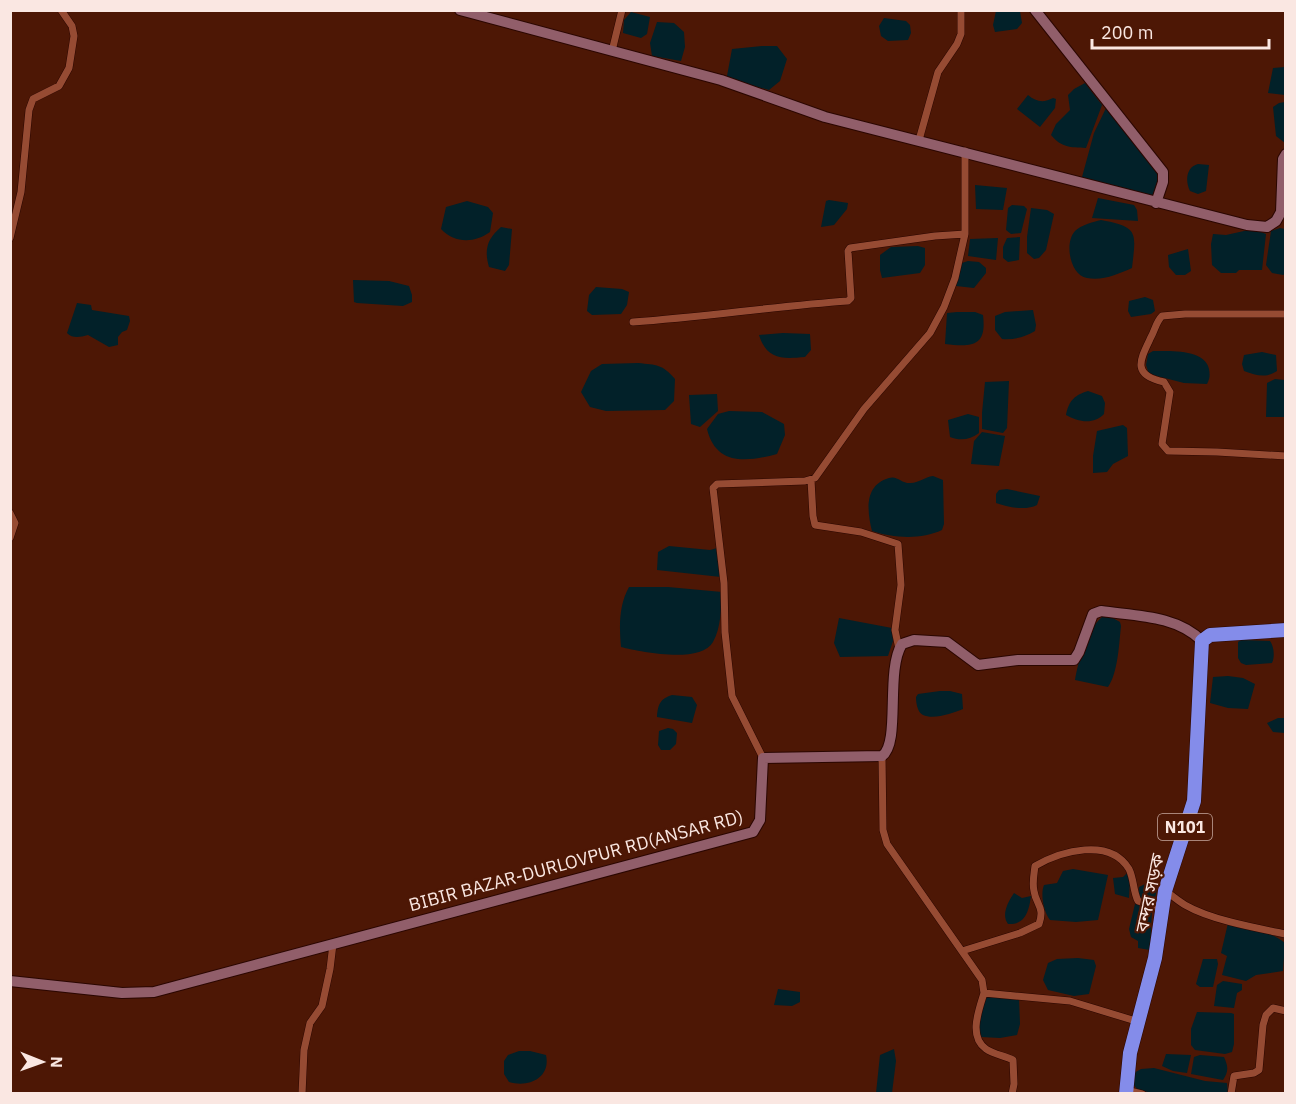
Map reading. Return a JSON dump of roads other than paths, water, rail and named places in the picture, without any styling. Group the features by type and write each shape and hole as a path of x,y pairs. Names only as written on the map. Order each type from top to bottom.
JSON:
{"highway":[{"path":"1202,641 1209,635 1286,630"},
{"name":"বন্দর সড়ক","path":"1126,1092 1130,1053 1155,958 1165,891 1194,801 1202,641"}],"street":[{"path":"10,238 21,192 28,110 33,99 59,86 64,80 73,48 72,26 61,10"},
{"path":"460,10 721,80 825,117 1247,225 1267,227 1276,221 1281,212 1283,159 1286,154"},
{"path":"612,51 622,10"},
{"path":"919,140 938,72 961,34 962,10"},
{"path":"1035,10 1163,172 1163,182 1156,203"},
{"path":"965,152 965,234 955,278 944,307 930,333 864,409 818,474 811,480 717,484 713,488 724,583 725,632 732,696 763,758 882,756 890,748 893,673 902,644 914,640 947,642 978,665 1018,660 1074,660 1093,614 1101,611 1171,621 1192,632 1202,641"},
{"path":"633,322 709,317 762,309 848,301 851,298 848,251 850,248 965,234"},
{"path":"1286,314 1162,315 1142,351 1141,359 1145,374 1150,379 1164,382 1170,392 1162,444 1168,451 1286,456"},
{"path":"811,480 813,516 816,525 861,532 898,544 901,585 895,630 899,649"},
{"path":"10,513 15,523 10,538"},
{"path":"882,756 883,830 887,844 982,980 984,993 978,1013 976,1034 985,1049 1013,1060 1012,1094"},
{"name":"BIBIR BAZAR-DURLOVPUR RD(ANSAR RD)","path":"10,981 122,993 154,992 753,832 760,820 763,758"},
{"path":"962,951 1020,933 1039,924 1042,909 1034,892 1035,866 1050,857 1068,852 1104,850 1121,858 1130,871 1138,901 1162,909"},
{"path":"1165,891 1199,911 1286,934"},
{"path":"302,1094 306,1041 310,1023 322,1006 333,944"},
{"path":"984,993 1070,1001 1139,1022"},
{"path":"1231,1094 1234,1076 1259,1070 1266,1015 1273,1008 1286,1011"},
{"path":"1126,1092 1142,1094"}],"water":[{"path":"996,11 1020,11 1022,23 1017,29 995,32 993,25"},
{"path":"631,12 650,17 647,34 641,38 623,33 624,20"},
{"path":"884,18 906,21 910,25 911,33 908,40 888,41 881,36 879,26"},
{"path":"657,22 674,23 684,32 685,47 681,61 652,56 650,43"},
{"path":"777,46 787,59 780,81 769,90 727,76 732,49"},
{"path":"1285,67 1285,95 1268,93 1273,68"},
{"path":"1085,83 1102,105 1086,148 1067,146 1051,135 1056,124 1070,110 1068,95"},
{"path":"1028,95 1040,101 1056,99 1055,108 1040,127 1017,109"},
{"path":"1286,102 1285,143 1276,136 1273,107"},
{"path":"1106,108 1160,173 1153,197 1082,177 1094,133"},
{"path":"1198,164 1209,165 1206,191 1198,194 1190,191 1187,179 1191,168"},
{"path":"975,185 1007,188 1003,210 976,209"},
{"path":"1098,198 1134,205 1138,221 1092,218"},
{"path":"467,201 488,207 493,213 490,232 472,240 452,237 441,229 446,207"},
{"path":"826,201 848,203 847,209 834,225 821,227"},
{"path":"1012,205 1024,206 1027,209 1021,233 1011,234 1006,230 1008,208"},
{"path":"1031,208 1047,210 1054,214 1046,250 1039,258 1034,259 1027,253"},
{"path":"1101,220 1122,225 1132,233 1134,246 1132,268 1105,278 1087,278 1081,276 1073,265 1070,258 1070,243 1075,231"},
{"path":"501,227 512,229 509,265 505,271 489,267 487,255 490,240"},
{"path":"1253,229 1266,234 1262,270 1221,273 1212,265 1213,234 1226,235"},
{"path":"1285,229 1285,274 1283,275 1272,273 1266,265 1271,231"},
{"path":"1020,237 1019,260 1008,262 1003,258 1003,247 1007,238"},
{"path":"998,238 996,260 968,256 970,239"},
{"path":"891,247 925,248 925,265 920,273 882,278 880,255"},
{"path":"1188,249 1191,271 1185,275 1176,275 1169,267 1168,255"},
{"path":"979,262 986,268 986,273 974,288 956,286 958,271 962,263"},
{"path":"353,280 389,281 409,286 412,302 403,306 354,302"},
{"path":"596,287 622,289 629,292 627,305 621,314 592,315 587,311 589,295"},
{"path":"1145,297 1153,300 1155,311 1151,314 1131,317 1128,311 1129,301"},
{"path":"77,303 91,305 92,310 129,316 127,330 118,337 118,345 109,347 88,335 74,337 67,333"},
{"path":"1033,310 1035,331 1015,338 1002,339 995,330 995,316 1005,312"},
{"path":"975,312 983,315 983,333 976,343 970,345 945,344 947,313"},
{"path":"810,334 811,350 805,357 782,358 766,349 759,335"},
{"path":"1153,351 1186,352 1201,358 1209,369 1210,376 1207,384 1184,383 1149,374 1146,365 1148,354"},
{"path":"1262,352 1276,355 1277,371 1264,376 1244,371 1242,364 1244,355"},
{"path":"638,363 659,366 675,379 674,401 665,410 606,411 590,407 581,392 591,371 602,364"},
{"path":"1275,379 1285,380 1285,417 1266,417 1267,383"},
{"path":"1009,381 1007,428 1003,433 982,429 985,382"},
{"path":"1088,391 1102,396 1105,403 1104,414 1091,421 1066,415 1073,399"},
{"path":"717,394 718,411 700,427 691,424 689,395"},
{"path":"729,411 762,412 784,424 785,435 777,454 744,459 725,455 718,450 711,441 707,429 718,414"},
{"path":"968,414 979,417 979,433 965,439 950,437 948,420"},
{"path":"1123,425 1127,428 1128,456 1113,464 1107,472 1093,473 1097,431"},
{"path":"982,432 1005,436 999,466 971,464 974,441"},
{"path":"933,476 943,480 944,524 942,530 907,537 872,531 869,500 875,486 892,477 911,483"},
{"path":"1007,489 1040,496 1037,505 1022,508 996,503 996,494 999,490"},
{"path":"669,546 710,550 717,548 721,577 657,570 658,552"},
{"path":"629,587 668,587 722,592 719,625 713,642 706,649 684,655 621,647 620,616"},
{"path":"1102,617 1111,617 1120,622 1121,626 1116,666 1108,687 1075,680 1087,638"},
{"path":"839,618 892,628 893,641 888,656 840,657 834,643"},
{"path":"1241,640 1270,641 1274,652 1272,663 1246,665 1241,663 1238,658 1238,642"},
{"path":"1213,677 1243,678 1255,684 1248,709 1228,708 1210,703"},
{"path":"940,691 962,694 963,709 938,716 921,714 917,704 918,694"},
{"path":"672,695 692,697 697,705 692,723 657,717 660,703"},
{"path":"1278,718 1285,718 1285,733 1273,732 1267,723"},
{"path":"668,728 677,733 676,744 670,750 661,750 658,745 659,731"},
{"path":"1073,869 1108,875 1098,920 1076,922 1050,920 1048,917 1044,908 1044,885 1057,883 1063,871"},
{"path":"1128,872 1129,898 1115,894 1113,878 1123,877"},
{"path":"1145,884 1157,889 1154,903 1140,898 1138,894 1139,887"},
{"path":"1014,893 1022,898 1031,896 1026,916 1019,922 1008,924 1005,913"},
{"path":"1135,904 1146,905 1152,910 1150,950 1138,948 1138,941 1131,937 1129,929"},
{"path":"1228,923 1266,932 1285,943 1283,971 1256,975 1246,981 1222,975 1227,956 1221,953"},
{"path":"1057,959 1094,960 1096,966 1089,994 1074,996 1048,990 1043,980 1048,963"},
{"path":"1203,959 1217,959 1213,987 1200,987 1196,984"},
{"path":"1223,981 1242,984 1242,990 1237,993 1234,1008 1214,1006 1217,985"},
{"path":"778,989 800,992 800,1002 792,1006 774,1005"},
{"path":"986,996 1019,998 1020,1024 1017,1035 1000,1038 981,1037 978,1021"},
{"path":"1197,1012 1234,1014 1232,1052 1225,1054 1195,1050 1191,1045 1191,1029"},
{"path":"894,1049 896,1061 892,1093 876,1093 880,1055"},
{"path":"519,1051 546,1055 547,1063 542,1075 524,1084 509,1082 504,1074 504,1061 508,1055"},
{"path":"1166,1054 1191,1055 1187,1073 1173,1071 1162,1066"},
{"path":"1200,1055 1224,1057 1227,1068 1223,1080 1191,1074 1194,1057"},
{"path":"1154,1068 1205,1081 1227,1083 1228,1093 1153,1093 1138,1090 1132,1083 1134,1073 1141,1069"}]}
